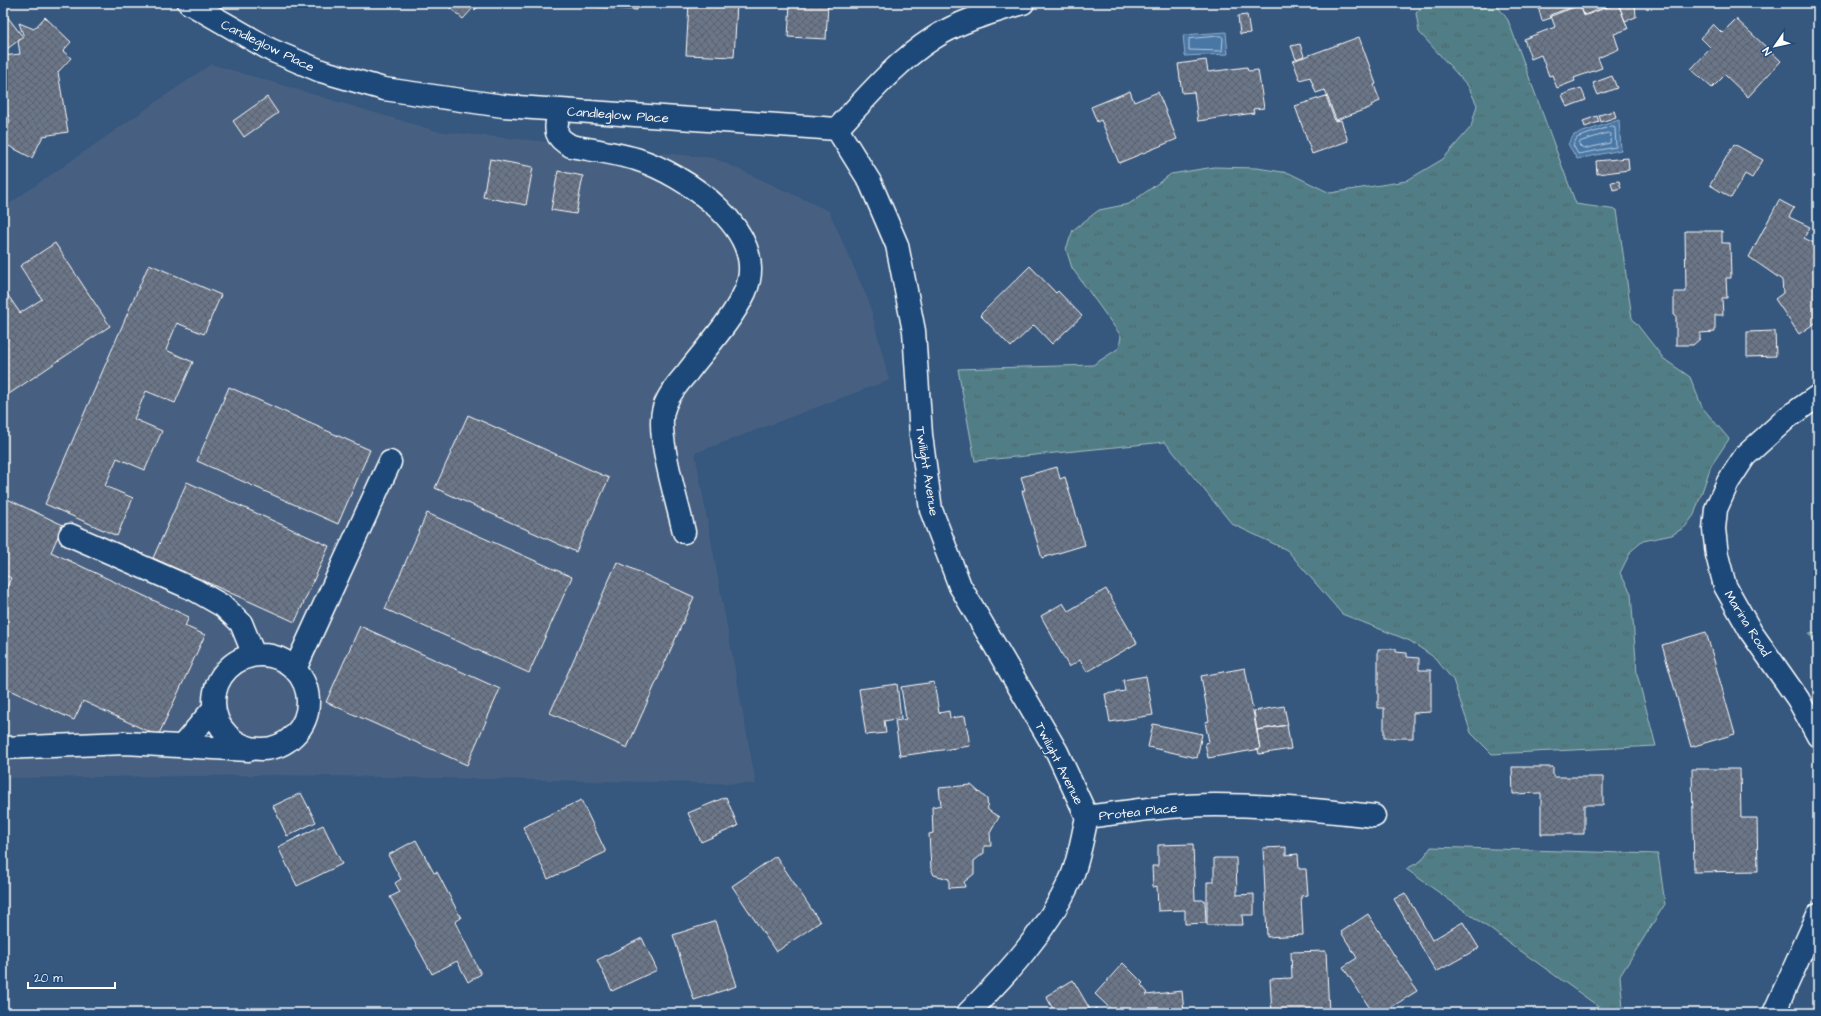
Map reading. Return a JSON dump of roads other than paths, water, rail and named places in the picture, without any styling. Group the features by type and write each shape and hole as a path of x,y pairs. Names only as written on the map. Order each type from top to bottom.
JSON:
{"street":[{"name":"Candleglow Place","path":"189,3 271,50 320,71 384,89 503,106 837,129"},
{"path":"837,129 888,73 933,38 973,18 1023,3"},
{"path":"559,110 556,130 557,135 564,142 571,146 636,159 669,174 707,197 727,217 742,237 749,254 749,270 745,291 724,325 672,392 663,408 661,428 684,532"},
{"name":"Twilight Avenue","path":"837,129 870,182 897,245 914,331 921,435 931,510 960,586 1057,752 1087,817"},
{"name":"Marina Road","path":"1818,396 1788,417 1745,456 1728,482 1716,510 1714,529 1717,555 1725,586 1751,632 1798,699 1818,736"},
{"path":"295,669 390,462"},
{"path":"70,535 195,590 223,606 241,623 254,655"},
{"path":"3,748 125,743 238,750 267,749 281,745 294,736 302,725 307,711 308,696 304,682 295,669 284,660 269,656 254,655 240,659 228,668 219,679 214,693 214,708 218,722 227,735 238,744 252,749 267,749"},
{"path":"182,746 214,708"},
{"name":"Protea Place","path":"968,1013 1008,972 1040,931 1070,881 1079,853 1087,817 1167,807 1215,805 1311,809 1374,816"},
{"path":"1774,1013 1818,915"}],"water":[{"path":"1226,32 1228,54 1185,56 1183,35"},
{"path":"1619,120 1621,150 1577,159 1568,144 1574,135"}]}
